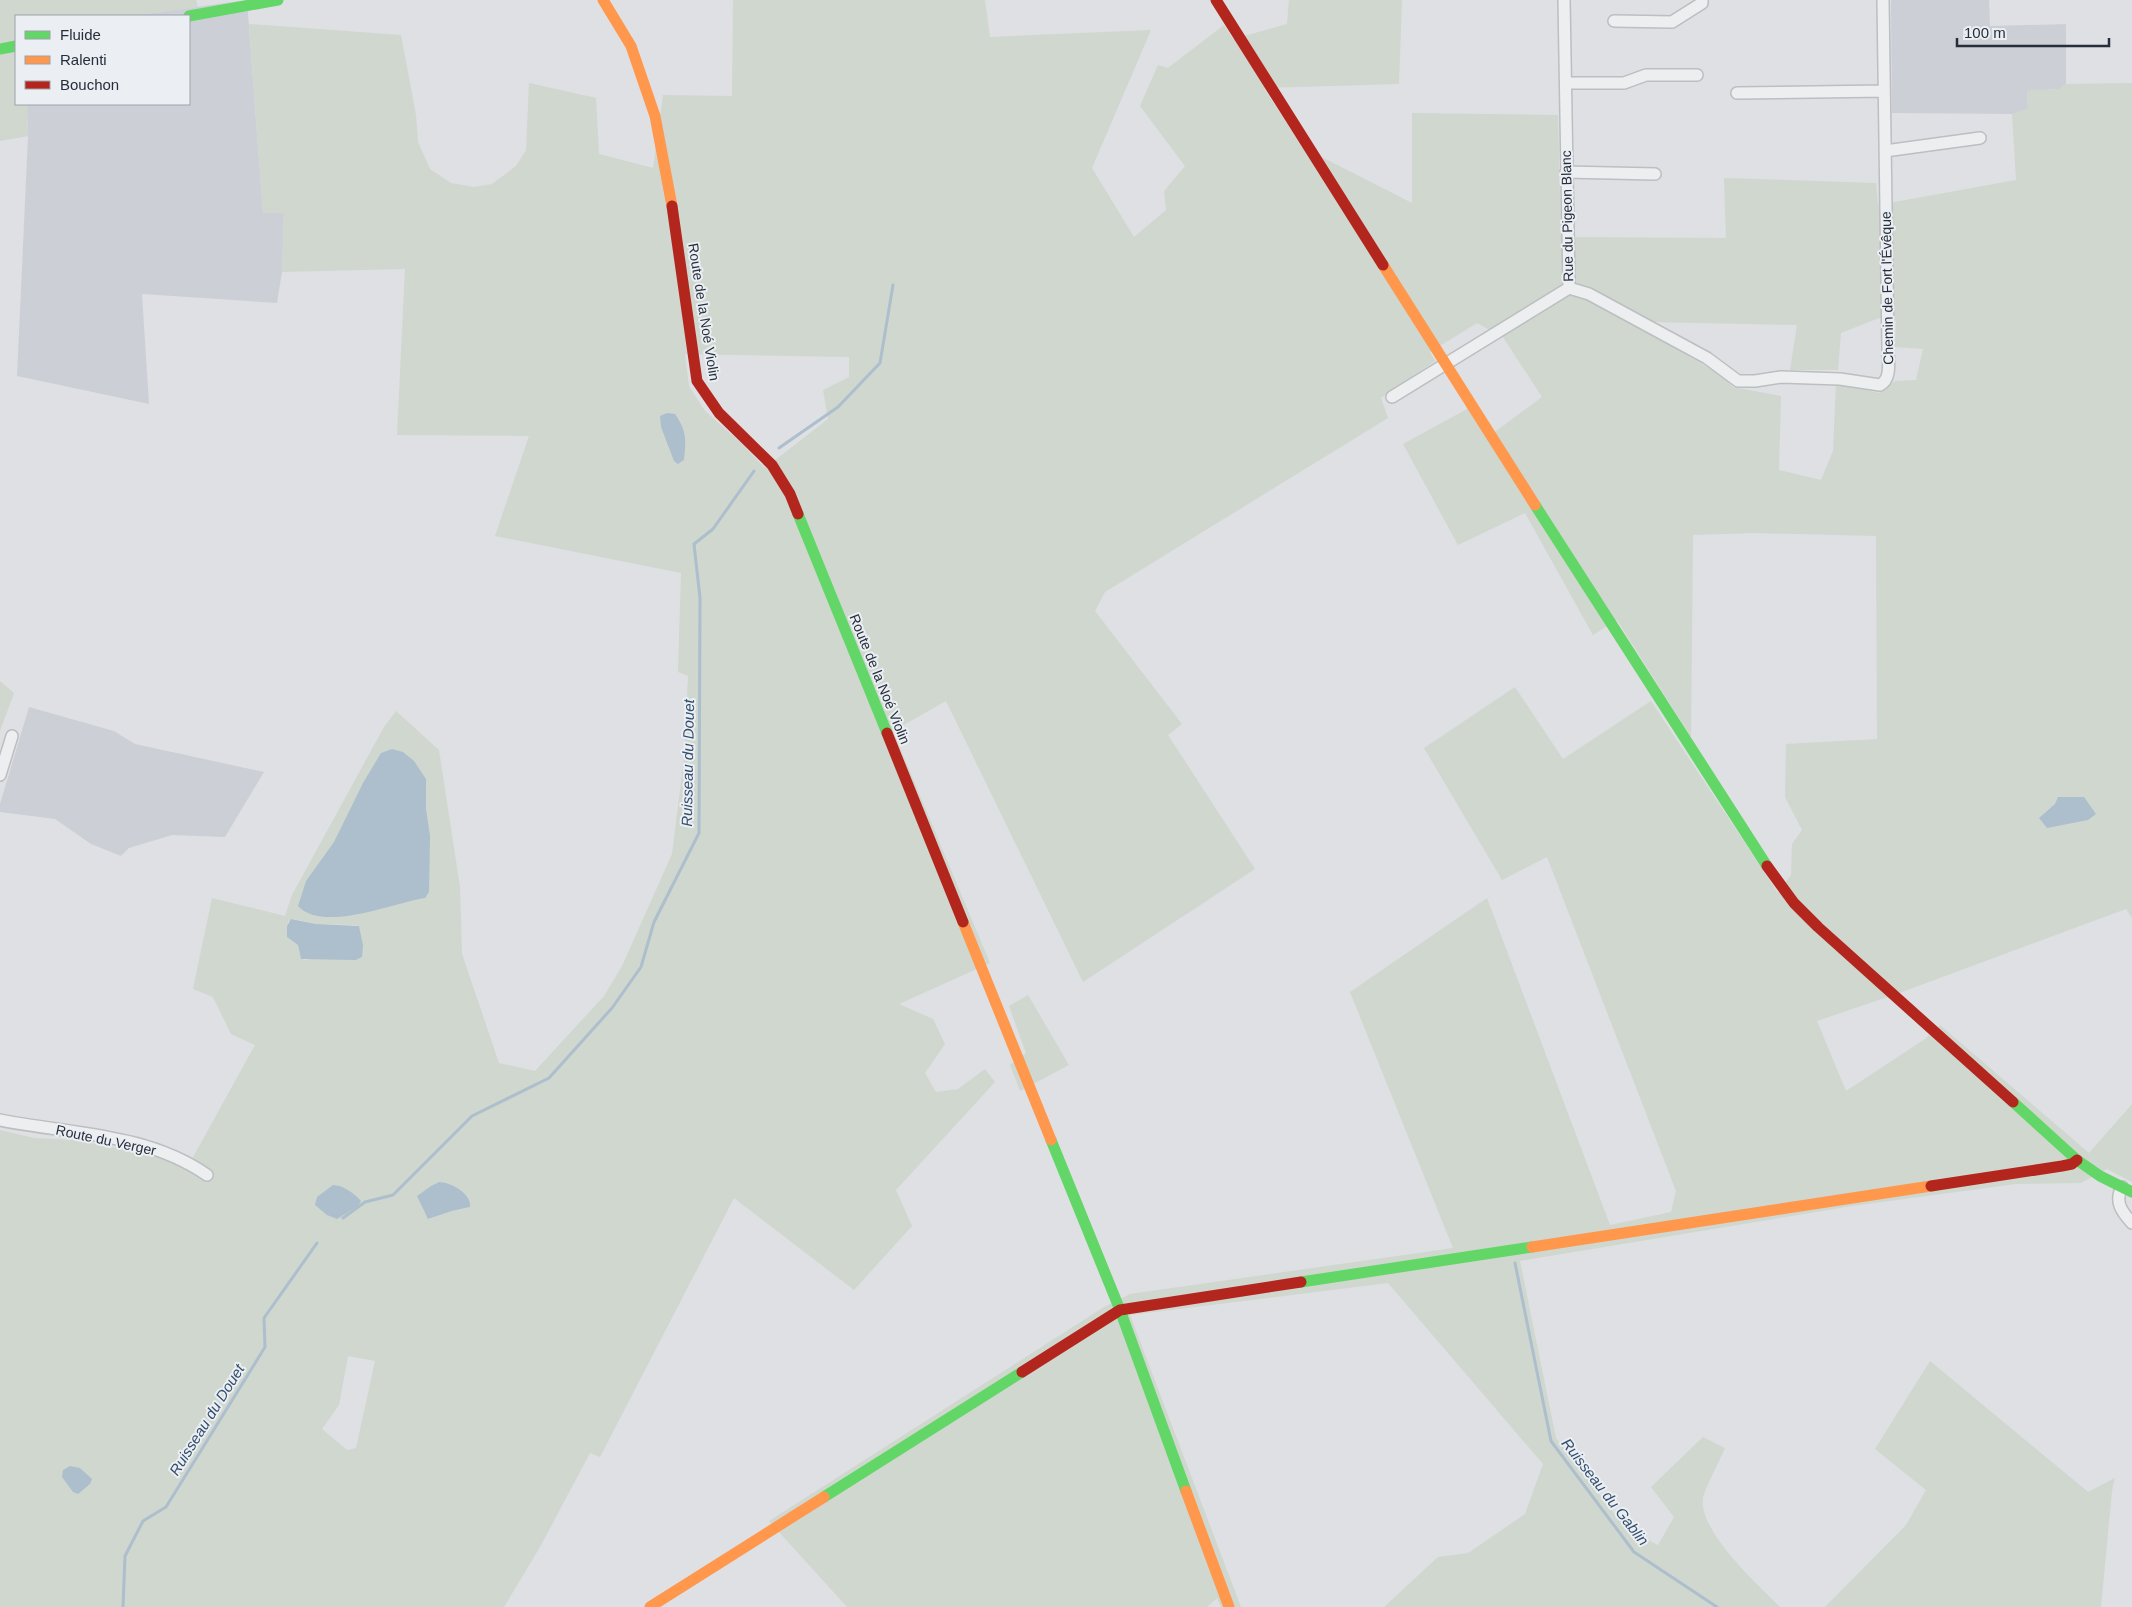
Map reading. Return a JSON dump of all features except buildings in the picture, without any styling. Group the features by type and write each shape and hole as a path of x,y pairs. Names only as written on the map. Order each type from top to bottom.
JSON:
{"street":[{"path":"190,16 278,0"},
{"name":"Route de la Noé Violin","path":"603,0 631,46 655,116 671,199 697,381 705,398 718,413 765,457 780,475 790,494 882,726 1120,1310 1229,1607"},
{"path":"1216,0 1609,623 1774,877 1794,904 2077,1160 2127,1190 2118,1202 2122,1211 2132,1223"},
{"name":"Rue du Pigeon Blanc","path":"1392,397 1569,288 1564,0"},
{"path":"1614,21 1672,22 1690,12 1702,3 1702,0"},
{"name":"Chemin de Fort l'Évêque","path":"1569,288 1589,294 1707,358 1738,381 1754,382 1781,377 1840,379 1880,385 1885,382 1888,376 1884,0"},
{"path":"0,49 15,46"},
{"path":"1566,83 1624,83 1646,75 1697,75"},
{"path":"1737,93 1884,91"},
{"path":"1885,151 1980,138"},
{"path":"1566,172 1655,174"},
{"path":"0,775 12,736"},
{"name":"Route du Verger","path":"0,1120 105,1137 147,1146 173,1155 207,1175"},
{"path":"657,1605 1120,1310 2062,1166 2072,1164 2077,1160"}],"shaded area":[{"path":"0,0 196,0 198,7 138,15 15,15 15,105 27,105 28,136 0,141"},
{"path":"247,0 263,213 284,212 282,272 277,303 142,294 149,404 17,376 28,136 27,105 190,105 190,15 138,15"},
{"path":"733,0 985,0 990,37 1151,30 1092,168 1134,237 1166,210 1164,191 1185,166 1140,106 1158,65 1168,68 1224,25 1233,39 1287,24 1289,0 1402,0 1399,84 1264,88 1302,147 1412,203 1412,113 1558,115 1561,237 1726,238 1724,178 1876,183 1878,205 2016,180 2012,114 2028,109 2027,91 2059,89 2066,84 2132,83 2132,918 2126,909 1902,992 1817,1021 1846,1091 1925,1039 1940,1025 2089,1153 2132,1104 2132,1182 2107,1169 2081,1183 2016,1184 1852,1206 1520,1261 1556,1438 1627,1530 1658,1545 1674,1517 1651,1487 1703,1437 1725,1448 1704,1493 1704,1511 1710,1526 1732,1557 1780,1607 1384,1607 1438,1557 1468,1553 1525,1514 1543,1464 1388,1283 1130,1315 1241,1607 1221,1607 1217,1598 1207,1607 847,1607 769,1521 1104,1307 1130,1294 1453,1248 1350,992 1487,898 1610,1225 1671,1212 1676,1191 1547,857 1502,880 1424,748 1515,687 1563,759 1651,701 1778,893 1791,875 1792,844 1802,830 1785,797 1786,744 1877,739 1876,536 1753,533 1693,535 1691,737 1617,620 1593,635 1525,513 1458,545 1403,444 1469,408 1488,437 1542,397 1503,337 1477,323 1430,352 1435,361 1381,398 1388,418 1105,592 1095,611 1182,724 1168,735 1255,869 1083,982 946,701 893,731 990,963 899,1004 933,1019 945,1044 925,1073 936,1092 958,1089 985,1069 995,1082 896,1190 912,1226 854,1290 734,1198 600,1457 590,1453 540,1547 504,1607 0,1607 0,1130 34,1138 73,1140 159,1156 172,1160 186,1170 255,1045 231,1034 213,997 193,989 212,898 285,916 292,895 384,727 396,711 439,750 460,887 462,954 499,1063 535,1071 604,996 622,966 672,854 684,758 688,676 678,672 681,573 495,536 529,436 397,435 405,269 282,272 284,213 263,213 249,24 401,35 416,115 418,142 430,169 451,183 474,187 492,184 516,166 526,150 529,83 596,98 599,154 653,168 663,95 732,96","holes":["1879,318 1896,320 1895,347 1923,349 1916,380 1895,381 1880,393 1836,384 1833,451 1821,480 1779,470 1781,396 1733,387 1721,375 1648,333 1650,322 1797,325 1790,370 1838,370 1841,333","685,354 849,357 849,377 823,390 828,419 765,468 740,442 705,411 689,386","294,919 316,924 356,925 359,926 363,945 306,960 301,959 298,945 287,937 288,922","439,1182 450,1184 463,1193 468,1208 429,1219 431,1186","348,1356 375,1361 356,1448 347,1450 322,1429 339,1405"]},
{"path":"1891,0 1989,0 1990,26 2066,24 2066,84 2059,89 2027,91 2028,109 2012,114 1892,113"},
{"path":"0,681 14,693 0,731"},
{"path":"29,707 114,731 135,744 264,772 225,837 172,835 129,848 121,856 91,844 55,819 0,812 0,804"},
{"path":"1028,995 1069,1065 1020,1091 1010,1065 1026,1053 1009,1006"},
{"path":"1930,1361 2088,1492 2115,1478 2112,1491 2101,1607 1825,1607 1906,1525 1926,1490 1875,1449"}],"water":[{"path":"667,413 675,414 684,431 684,460 678,464 674,461 661,427 660,416"},
{"path":"392,749 403,752 414,761 426,779 426,809 430,836 429,892 425,898 359,914 324,917 309,914 298,906 306,881 334,842 363,783 381,753"},
{"path":"2058,797 2084,797 2096,814 2088,820 2047,828 2039,818 2055,804"},
{"path":"291,919 316,924 359,926 363,945 362,957 356,960 301,959 298,945 287,937 287,926"},
{"path":"439,1182 455,1186 464,1193 470,1202 470,1207 428,1219 417,1196"},
{"path":"333,1185 348,1190 361,1201 358,1206 337,1219 327,1215 315,1205 317,1197"},
{"path":"70,1466 80,1468 92,1479 90,1484 78,1494 73,1492 62,1477 63,1470"}],"waterway":[{"name":"Ruisseau du Douet","path":"779,448 838,407 880,363 893,285"},
{"name":"Ruisseau du Douet","path":"343,1218 365,1202 393,1195 472,1116 549,1078 612,1008 641,967 654,922 699,833 700,598 694,544 713,529 754,471"},
{"name":"Ruisseau du Douet","path":"123,1607 125,1556 143,1521 166,1507 265,1347 264,1318 317,1243"},
{"name":"Ruisseau du Gablin","path":"1515,1263 1551,1441 1634,1552 1717,1607"}],"traffic: fast":[{"path":"190,16 278,0"},
{"path":"0,49 15,46"},
{"path":"1535,505 1767,866"},
{"path":"798,514 887,733"},
{"path":"2013,1102 2077,1160 2100,1176 2132,1192"},
{"path":"1051,1140 1120,1310 1186,1491"},
{"path":"1301,1282 1532,1247"},
{"path":"824,1497 1022,1372"}],"traffic: slow":[{"path":"603,0 631,46 655,116 672,206"},
{"path":"1383,265 1535,505"},
{"path":"963,922 1051,1140"},
{"path":"1532,1247 1931,1186"},
{"path":"1186,1491 1229,1607"},
{"path":"650,1607 824,1497"}],"traffic: jam":[{"path":"1216,0 1383,265"},
{"path":"672,206 697,381 719,413 772,465 790,494 798,514"},
{"path":"887,733 963,922"},
{"path":"1767,866 1794,903 1818,927 2013,1102"},
{"path":"1931,1186 2062,1166 2072,1164 2077,1160"},
{"path":"1022,1372 1120,1310 1301,1282"}]}
